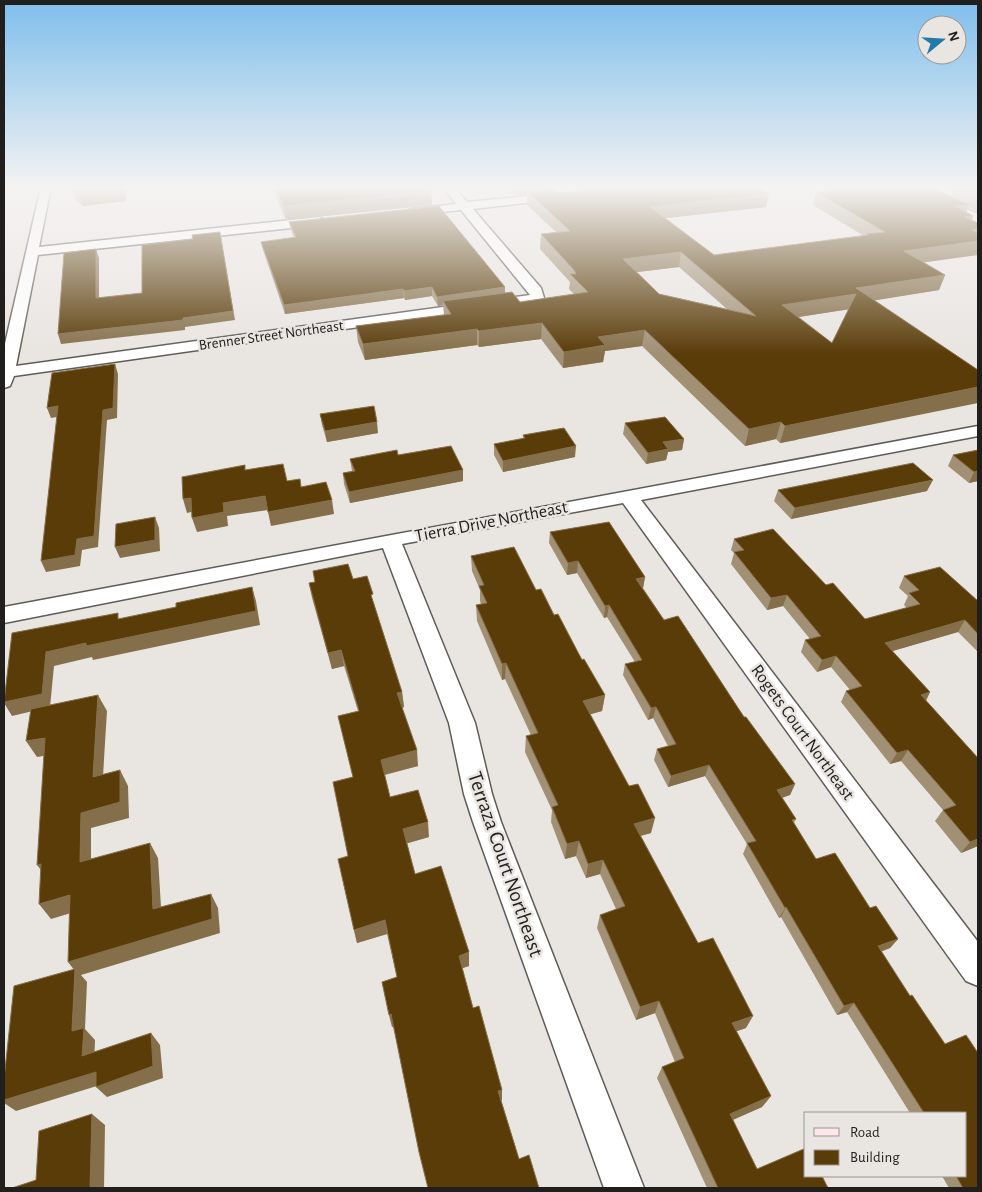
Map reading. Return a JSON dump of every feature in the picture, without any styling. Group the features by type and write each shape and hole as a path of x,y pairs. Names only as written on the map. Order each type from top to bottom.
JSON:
{"street":[{"path":"5,378 34,243"},
{"path":"32,252 121,243"},
{"name":"Brenner Street Northeast","path":"5,378 537,298 536,291 495,243"},
{"name":"Tierra Drive Northeast","path":"4,615 390,540 978,431"},
{"name":"Rogets Court Northeast","path":"628,496 978,969"},
{"name":"Terraza Court Northeast","path":"390,540 462,723 478,794 487,822 624,1188"}],"building":[{"path":"162,243 222,243 233,311 183,318 183,320 58,334 64,253 96,249 96,298 142,293 142,245"},
{"path":"261,243 469,243 505,287 437,297 432,287 404,291 403,289 284,305"},
{"path":"549,243 698,243 714,255 809,243 966,243 904,251 945,275 856,288 978,370 978,387 785,426 781,422 749,429 645,330 598,337 605,345 564,352 542,323 479,331 477,329 363,344 356,326 451,314 443,301 512,292 520,302 588,292 570,274 576,274","holes":["681,252 756,316 659,294 623,259","856,294 832,343 782,305"]},
{"path":"115,364 113,408 103,410 94,536 77,539 75,555 41,561 58,406 47,408 52,373"},
{"path":"374,406 377,422 325,431 320,414"},
{"path":"665,417 684,439 663,442 668,449 648,453 625,423"},
{"path":"564,428 576,446 503,461 494,444 525,438 523,435"},
{"path":"451,446 463,470 349,492 343,473 355,471 350,459 397,450 398,455"},
{"path":"978,450 978,471 974,472 953,455"},
{"path":"913,463 933,480 795,508 778,490"},
{"path":"283,464 287,481 300,479 301,487 326,482 332,500 268,512 265,496 223,503 224,512 192,518 191,498 183,499 182,477 245,465 245,470"},
{"path":"155,517 155,540 115,547 116,524"},
{"path":"609,522 645,577 636,579 664,620 678,616 744,717 746,717 795,784 777,790 796,819 792,820 816,859 835,853 870,908 876,906 898,939 878,946 910,996 912,995 945,1044 966,1035 978,1053 978,1188 963,1188 957,1177 967,1177 967,1112 923,1112 854,1003 844,1006 747,843 756,841 709,765 671,776 657,749 676,744 656,707 651,708 625,664 642,660 609,605 605,606 578,561 568,563 550,532"},
{"path":"773,529 826,585 833,583 865,619 920,604 909,593 919,590 904,576 940,567 978,601 978,634 965,620 885,643 930,692 921,695 978,758 978,839 970,842 943,810 956,805 908,750 897,753 846,691 862,686 836,656 822,660 805,640 821,636 787,595 771,598 734,552 744,550 734,539"},
{"path":"514,547 536,590 541,589 554,615 558,614 582,660 584,659 605,695 583,701 629,786 638,784 655,818 634,824 698,943 713,938 753,1016 732,1023 771,1096 730,1114 757,1169 804,1149 804,1177 822,1177 828,1188 718,1188 662,1067 684,1058 659,1001 640,1007 600,915 625,906 603,860 588,864 579,841 567,844 552,807 558,805 526,736 538,733 506,663 502,664 476,605 487,603 479,586 484,585 471,556"},
{"path":"348,564 353,579 367,576 373,594 371,595 402,692 397,693 417,750 381,760 390,797 418,790 428,822 403,829 415,874 441,866 469,952 459,956 473,1008 479,1006 502,1090 498,1091 519,1159 529,1155 539,1188 428,1188 391,1014 389,1015 382,982 397,977 385,920 354,930 338,859 348,856 333,782 353,777 338,716 359,711 341,650 328,653 309,583 315,582 313,571"},
{"path":"252,587 256,611 86,646 86,643 46,652 42,694 4,702 12,633 118,613 118,619 176,607 176,603"},
{"path":"98,695 93,777 120,770 120,802 81,813 80,862 150,843 153,909 211,894 212,919 68,962 70,895 39,904 41,864 37,865 45,738 26,741 31,709"},
{"path":"75,969 72,1031 84,1028 82,1056 151,1033 153,1066 96,1087 96,1072 4,1100 4,1079 14,986"},
{"path":"92,1114 90,1188 12,1188 36,1180 39,1131"}]}
